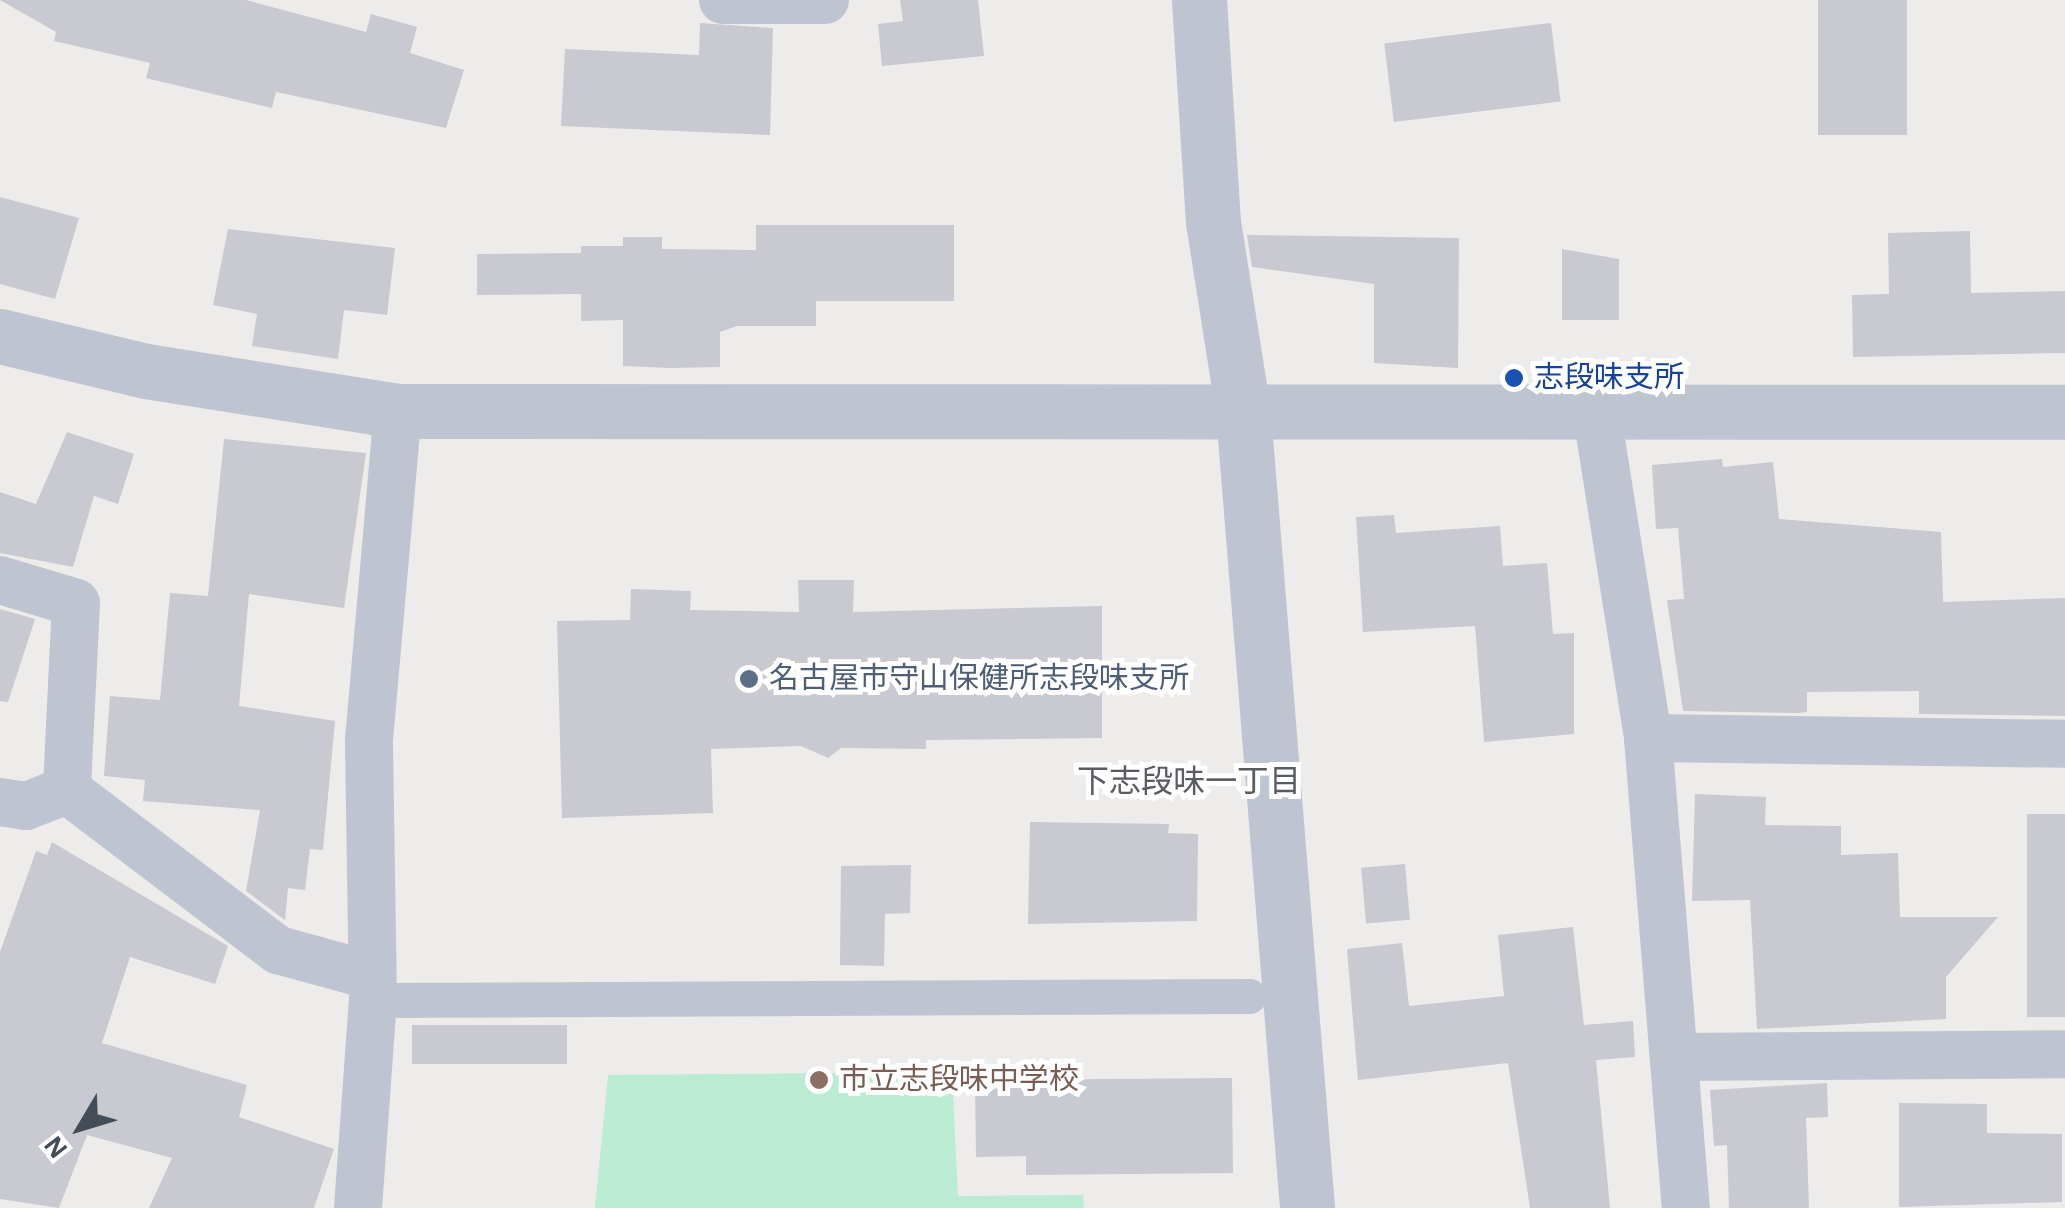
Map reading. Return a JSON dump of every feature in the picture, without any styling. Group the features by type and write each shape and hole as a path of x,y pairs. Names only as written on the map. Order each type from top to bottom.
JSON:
{"street":[{"path":"722,0 825,0"},
{"path":"1199,0 1213,222 1244,412 1307,1208"},
{"path":"0,336 146,371 398,411 1597,415 2065,412"},
{"path":"358,1208 369,987 369,740 398,411"},
{"path":"1597,415 1648,738 1686,1208"},
{"path":"0,580 76,603 67,790"},
{"path":"1648,738 2065,744"},
{"path":"67,790 278,950 369,987 1249,996"},
{"path":"0,802 26,806 67,790"},
{"path":"1674,1057 2065,1054"}],"green space":[{"path":"952,1072 958,1196 1083,1195 1084,1208 595,1208 608,1075"}],"building":[{"path":"0,0 246,0 366,32 371,14 417,27 410,53 464,70 446,128 276,92 272,108 146,78 150,63 54,41 56,32"},
{"path":"900,0 978,0 984,56 882,66 878,24 903,21"},
{"path":"1818,0 1907,0 1907,135 1818,135"},
{"path":"700,23 773,28 770,135 561,126 565,49 699,55"},
{"path":"1551,23 1561,101 1394,122 1384,43"},
{"path":"0,197 79,218 55,299 0,284"},
{"path":"756,225 954,225 954,301 816,301 816,326 737,326 720,332 720,367 670,368 623,366 623,320 581,321 581,294 477,295 477,254 581,253 581,246 623,246 623,237 662,237 662,249 756,250"},
{"path":"228,229 395,248 387,315 344,310 338,359 252,346 257,314 213,305"},
{"path":"1970,231 1971,293 2065,291 2065,353 1853,357 1852,295 1889,294 1888,233"},
{"path":"1247,235 1459,238 1458,368 1374,363 1374,284 1252,267"},
{"path":"1562,249 1619,259 1619,320 1562,320"},
{"path":"67,432 134,454 118,504 94,496 73,567 0,553 0,492 36,504"},
{"path":"224,439 366,453 344,608 249,594 239,706 335,721 323,850 310,849 305,890 288,888 285,920 246,891 260,810 143,801 145,780 104,776 110,696 160,700 170,593 208,596"},
{"path":"1722,459 1723,467 1773,462 1779,519 1941,532 1943,602 2065,598 2065,716 1919,714 1919,691 1807,692 1807,712 1797,713 1683,711 1667,600 1684,599 1678,528 1656,529 1652,465"},
{"path":"1394,515 1396,533 1500,526 1503,566 1547,563 1553,634 1574,633 1574,734 1484,742 1475,626 1363,632 1356,517"},
{"path":"798,580 854,580 853,612 1102,606 1102,738 926,740 926,749 841,748 828,758 801,746 711,749 713,813 562,818 557,621 630,620 631,589 691,591 690,610 799,612"},
{"path":"0,609 35,619 8,702 0,701"},
{"path":"1695,794 1766,797 1765,825 1841,826 1841,855 1898,853 1900,917 1998,917 1946,977 1946,1019 1757,1029 1750,900 1692,901"},
{"path":"2027,814 2065,814 2065,1017 2027,1017"},
{"path":"1030,822 1169,824 1168,833 1198,834 1197,921 1028,924"},
{"path":"52,842 228,946 215,984 130,957 102,1043 247,1085 239,1117 334,1149 314,1208 149,1208 172,1158 87,1135 59,1208 0,1199 0,952 36,851 47,855"},
{"path":"1405,864 1410,920 1366,924 1361,868"},
{"path":"911,865 910,913 885,914 884,966 840,965 841,866"},
{"path":"1573,927 1584,1025 1633,1021 1635,1057 1596,1060 1610,1208 1530,1208 1508,1063 1358,1080 1347,949 1402,943 1409,1006 1504,996 1498,935"},
{"path":"412,1025 567,1025 567,1064 412,1064"},
{"path":"1232,1078 1233,1173 1026,1175 1026,1156 976,1157 975,1080"},
{"path":"1827,1083 1828,1117 1806,1118 1809,1208 1729,1208 1727,1145 1714,1146 1710,1090"},
{"path":"1899,1103 1987,1104 1987,1133 2062,1134 2062,1202 1899,1207"}],"place":[{"name":"志段味支所","path":"1514,378"},
{"name":"名古屋市守山保健所志段味支所","path":"749,679"},
{"name":"市立志段味中学校","path":"819,1080"}],"district":[{"name":"下志段味一丁目","path":"1189,782"}]}
